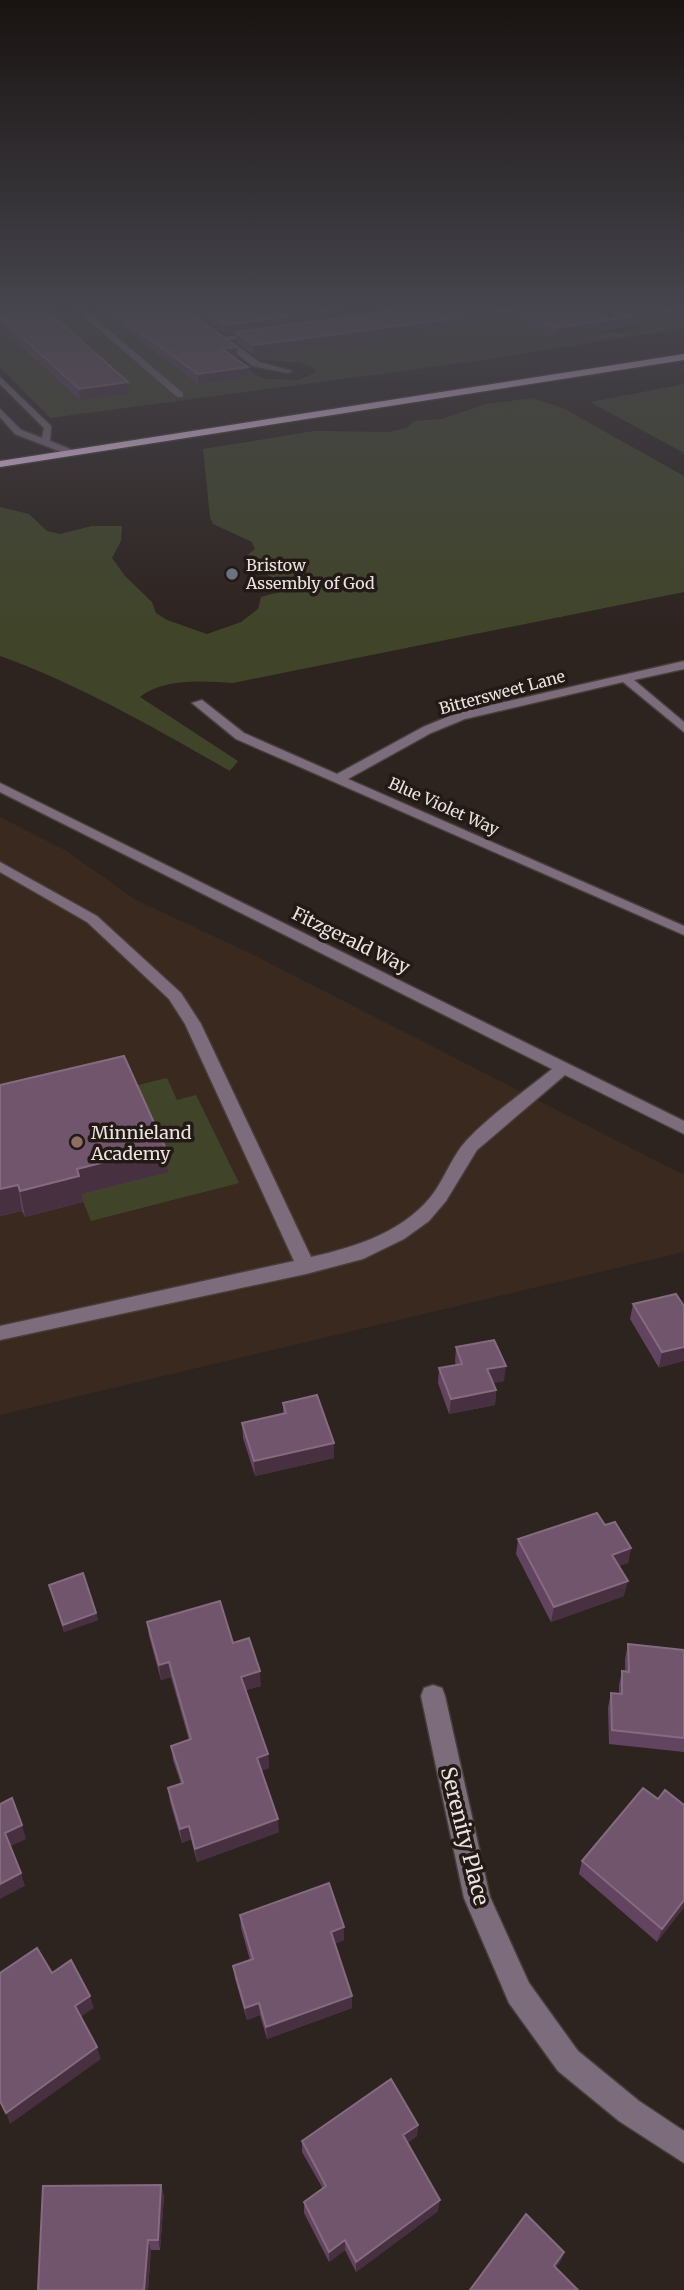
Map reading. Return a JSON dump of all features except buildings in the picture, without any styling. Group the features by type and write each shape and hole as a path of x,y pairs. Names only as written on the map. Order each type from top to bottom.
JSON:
{"highway":[{"path":"0,464 309,416"},
{"path":"23,446 67,439"}],"street":[{"path":"4,416 19,432 72,453"},
{"path":"36,416 48,428 46,443"},
{"name":"Bittersweet Lane","path":"338,779 427,730 461,716 684,665"},
{"path":"625,678 684,728"},
{"name":"Blue Violet Way","path":"198,703 240,736 684,931"},
{"name":"Fitzgerald Way","path":"0,787 684,1128"},
{"path":"0,866 92,919 175,996 193,1024 306,1267"},
{"path":"0,1333 356,1254 397,1234 423,1216 440,1198 471,1146 564,1067"},
{"name":"Serenity Place","path":"433,1696 477,1898 519,1993 568,2061 629,2111 684,2148"}],"shaded area":[{"path":"0,817 65,850 136,900 250,953 684,1175 684,1252 0,1415"}],"green space":[{"path":"451,416 577,416 684,476 684,592 233,683 172,684 140,697 238,761 230,771 89,694 0,656 0,507 29,514 47,531 60,534 92,526 122,526 121,541 112,558 125,576 152,602 156,613 167,620 207,634 241,622 258,609 261,597 287,590 245,557 255,549 252,542 213,524 203,449 314,431 389,432 406,428 414,421"},
{"path":"616,416 684,416 684,453"},
{"path":"167,1078 177,1100 196,1095 239,1183 91,1221 80,1194 168,1172 130,1087"}],"place":[{"name":"Bristow Assembly of God","path":"232,574"},
{"name":"Minnieland Academy","path":"77,1142"}]}
